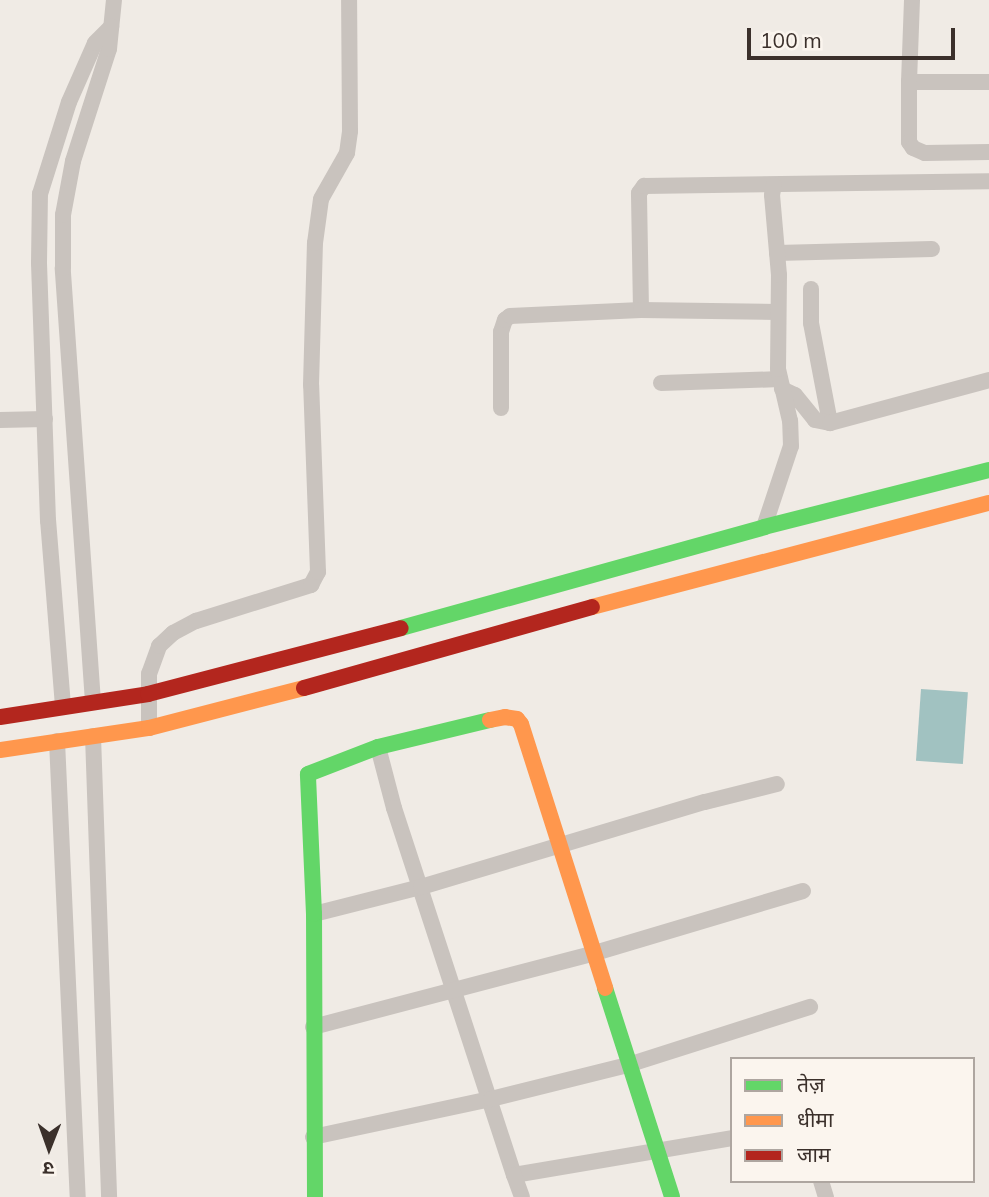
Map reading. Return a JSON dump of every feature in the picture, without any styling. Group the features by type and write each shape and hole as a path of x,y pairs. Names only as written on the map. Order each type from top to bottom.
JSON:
{"street":[{"path":"93,702 63,268 63,215 73,161 106,60 114,0"},
{"path":"149,728 148,694 153,656 173,633 196,621 311,585 318,572 310,385 315,243 321,199 343,162 350,131 349,0"},
{"path":"912,0 909,142 913,148 925,153 989,152"},
{"path":"63,706 48,522 38,252 42,186 69,102 95,43 111,27"},
{"path":"909,82 989,82"},
{"path":"641,310 641,188 989,181"},
{"path":"764,527 791,446 790,421 781,384 777,253 772,195 774,185"},
{"path":"777,253 932,249"},
{"path":"811,289 811,323 830,424"},
{"path":"501,408 501,332 505,320 510,316 641,310 778,312"},
{"path":"661,383 781,384 796,395 815,420 830,424 989,380"},
{"path":"0,420 44,419"},
{"path":"0,717 148,694 650,561 764,527 989,470"},
{"path":"0,750 149,728 214,713 580,610 989,503"},
{"path":"315,1197 314,914 308,774 378,747 505,717 517,719 672,1197"},
{"path":"93,736 109,1197"},
{"path":"57,741 78,1197"},
{"path":"378,747 522,1197"},
{"path":"314,914 421,887 777,784"},
{"path":"313,1027 595,953 803,891"},
{"path":"313,1137 491,1099 631,1064 810,1007"},
{"path":"514,1175 730,1138"}],"water":[{"path":"921,689 968,692 963,764 916,761"}],"traffic: fast":[{"path":"401,628 764,527 989,470"},
{"path":"315,1197 314,914 308,774 378,747 490,720"},
{"path":"605,988 672,1197"}],"traffic: slow":[{"path":"592,607 989,503"},
{"path":"0,750 149,728 304,688"},
{"path":"490,720 505,717 517,719 521,724 605,988"}],"traffic: jam":[{"path":"304,688 592,607"},
{"path":"0,717 148,694 401,628"}]}
